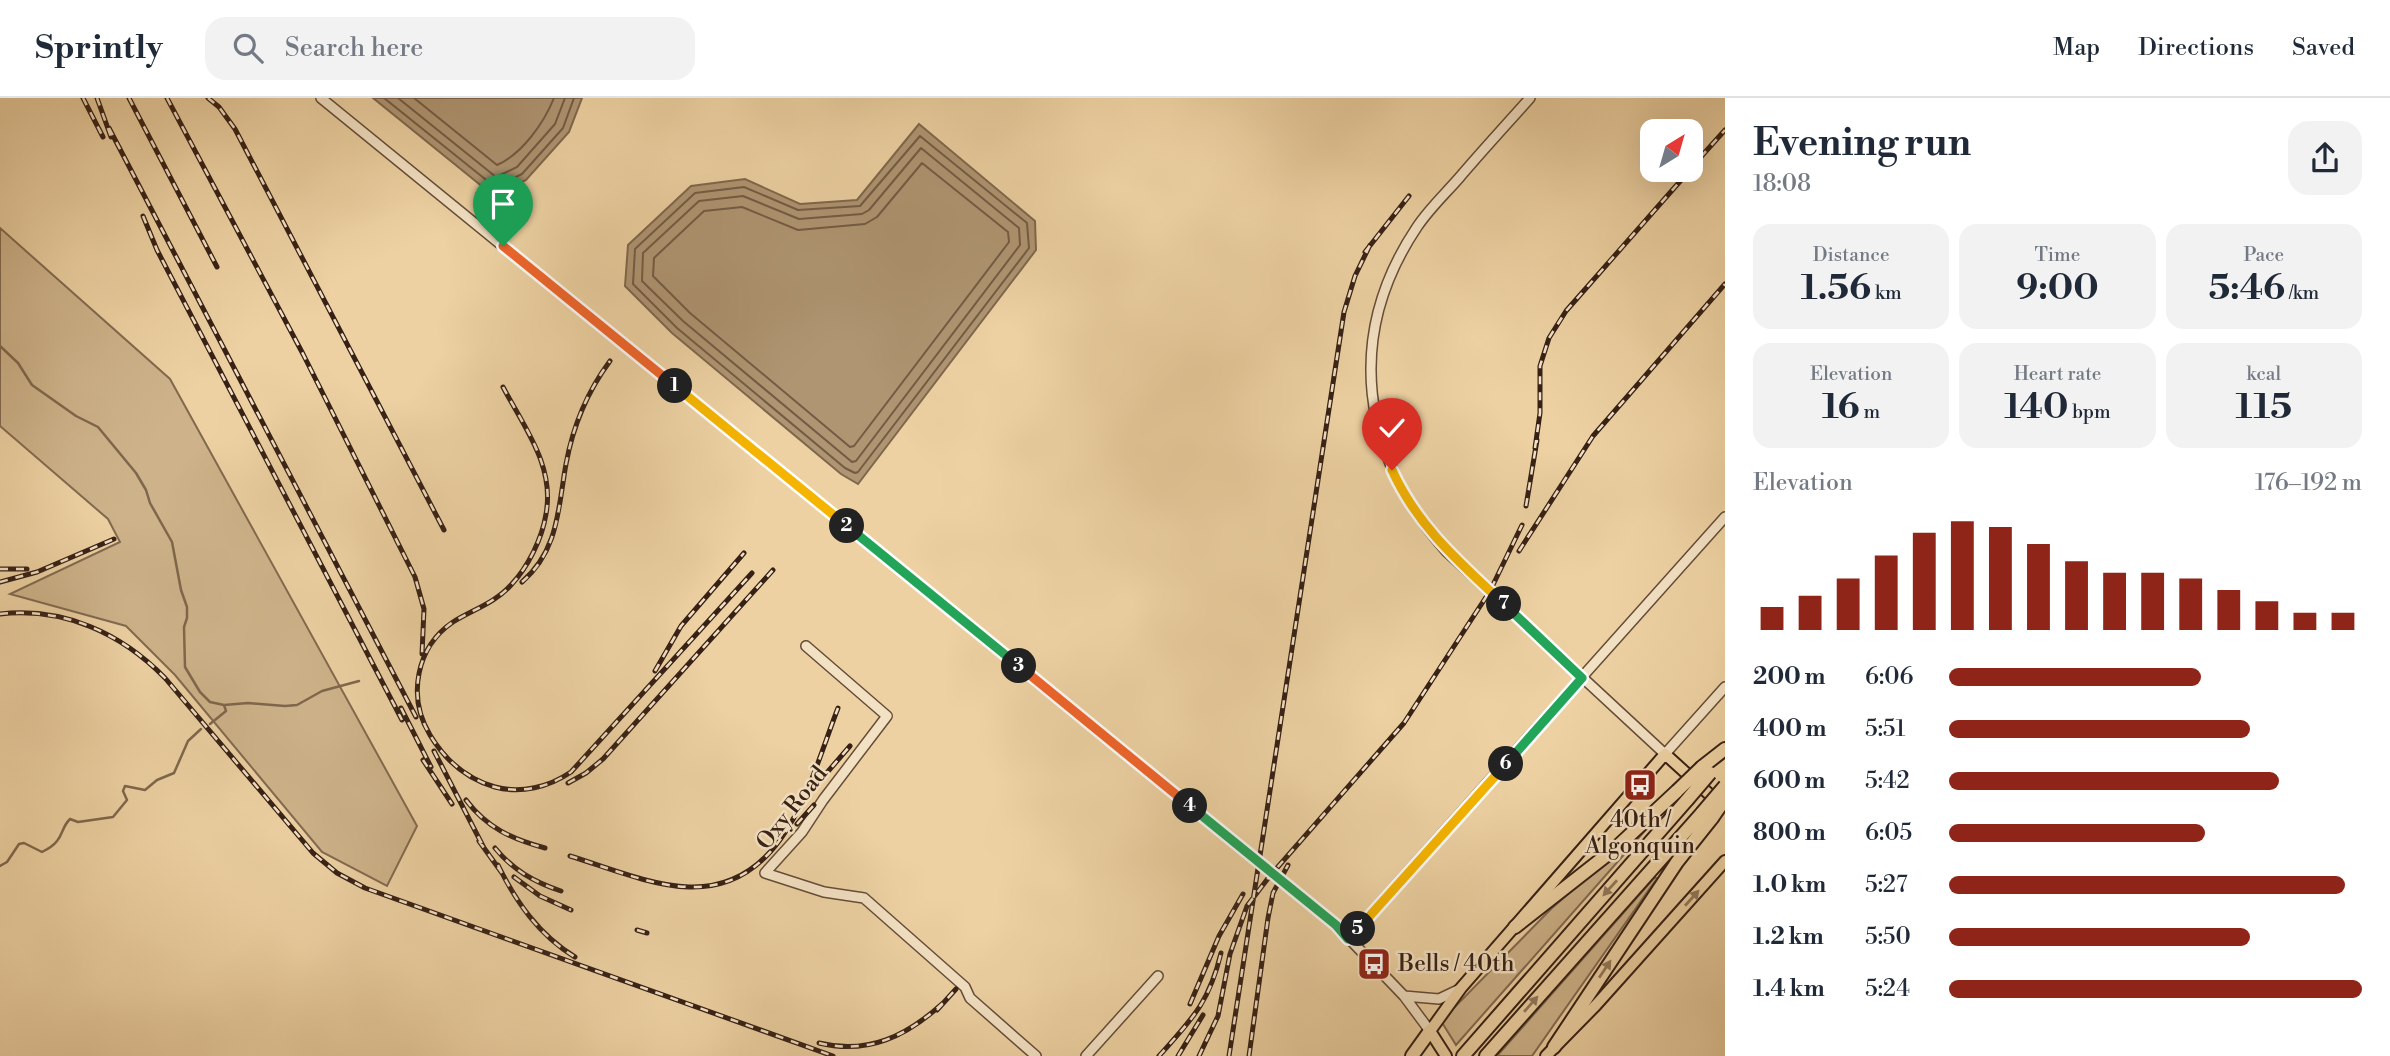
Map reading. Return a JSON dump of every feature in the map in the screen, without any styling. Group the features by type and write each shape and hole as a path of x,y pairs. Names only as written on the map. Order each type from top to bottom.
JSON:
{"highway":[{"path":"1465,1053 1682,796 1725,749"},
{"path":"1706,770 1725,756"},
{"path":"1550,1051 1725,786"},
{"path":"1515,927 1682,796"},
{"path":"1486,1056 1707,815 1725,799"},
{"path":"1412,1056 1430,1031"}],"main road":[{"path":"1446,1056 1430,1031 1461,988 1665,754 1725,808"},
{"path":"1550,1051 1596,1005 1725,861"}],"street":[{"path":"321,98 1336,925 1404,996 1430,1031"},
{"path":"1530,98 1425,216 1398,258 1382,298 1376,323 1371,374 1377,425 1402,493 1447,551 1665,754 1725,687"},
{"path":"1348,939 1725,517"},
{"name":"Oxy Road","path":"806,646 887,716 802,832 765,873 824,892 864,898 965,987 970,998 1036,1056"},
{"path":"1086,1056 1158,976"},
{"path":"1404,996 1439,999 1461,988"}],"shaded area":[{"path":"0,228 170,379 417,826 387,886 322,852 175,675 126,626 10,594 120,542 108,519 0,426"},
{"path":"1665,808 1456,1045 1441,1021 1551,909"},
{"path":"1655,877 1657,879 1532,1056 1497,1056"}],"water":[{"path":"373,98 582,98 569,132 526,180 494,196"},
{"path":"919,124 1035,221 1036,250 858,484 841,474 672,333 625,286 628,245 691,186 745,179 800,204 857,200"}],"waterway":[{"path":"0,346 18,363 32,385 76,416 98,427 136,473 146,490 150,503 172,542 187,607 184,627 185,667 200,692 210,702 224,705 226,711 210,724"},
{"path":"224,705 297,705 322,691 359,681"},
{"path":"0,866 7,862 19,844 24,843 42,852 56,843 70,819 78,822 113,817 127,800 123,791 125,786 145,790 157,780 174,773 188,741 201,729"}],"railway":[{"path":"83,98 103,137"},
{"path":"97,98 111,137"},
{"path":"129,98 217,267"},
{"path":"167,98 303,354 415,577 424,609 422,654"},
{"path":"208,98 219,107 235,129 444,530"},
{"path":"109,128 416,717"},
{"path":"1703,155 1725,130"},
{"path":"1535,448 1540,413 1540,366 1549,338 1566,311 1679,182"},
{"path":"1365,252 1409,196"},
{"path":"143,216 157,250 402,720"},
{"path":"1229,1056 1344,312 1355,276 1370,245"},
{"path":"1519,551 1593,436 1725,284"},
{"path":"522,582 534,570 550,542 577,423 594,385 610,361"},
{"path":"503,387 542,463 548,496 546,514 538,543 517,578 498,597 440,632 423,659 417,689 423,720 436,744 458,767 475,779 495,787 515,790 554,782 571,772 752,573"},
{"path":"1526,506 1537,440"},
{"path":"1199,1056 1218,1016 1230,954 1247,906 1269,877 1404,723 1490,591 1522,525"},
{"path":"0,582 37,572 114,539"},
{"path":"655,671 681,626 744,553"},
{"path":"0,569 27,569"},
{"path":"568,783 603,759 773,570"},
{"path":"0,614 24,613 69,619 90,626 130,648 165,678 313,853 337,873 365,888 833,1056"},
{"path":"401,708 431,767"},
{"path":"570,856 644,880 674,886 722,883 749,870 771,851 789,826 817,767 838,708"},
{"path":"811,791 850,746"},
{"path":"434,751 484,848"},
{"path":"423,760 452,804"},
{"path":"466,800 483,818 501,831 545,848"},
{"path":"797,824 814,805"},
{"path":"479,841 502,873"},
{"path":"495,848 509,863 525,874 561,891"},
{"path":"498,865 530,917 550,939 575,957"},
{"path":"1249,1056 1273,893 1288,865"},
{"path":"514,877 540,896 571,910"},
{"path":"1190,1004 1219,936 1243,894"},
{"path":"637,930 647,933"},
{"path":"1159,1056 1205,998 1221,953"},
{"path":"937,1010 956,989"},
{"path":"819,1043 854,1046 886,1040 915,1025 943,1003"},
{"path":"1178,1056 1203,1015"}],"place":[{"name":"40th / Algonquin","path":"1640,785"},
{"name":"Bells / 40th","path":"1374,964"}],"route":[{"path":"503,246 1336,925 1348,939 1402,882 1582,678 1447,551 1416,514 1402,493 1392,470"}]}
